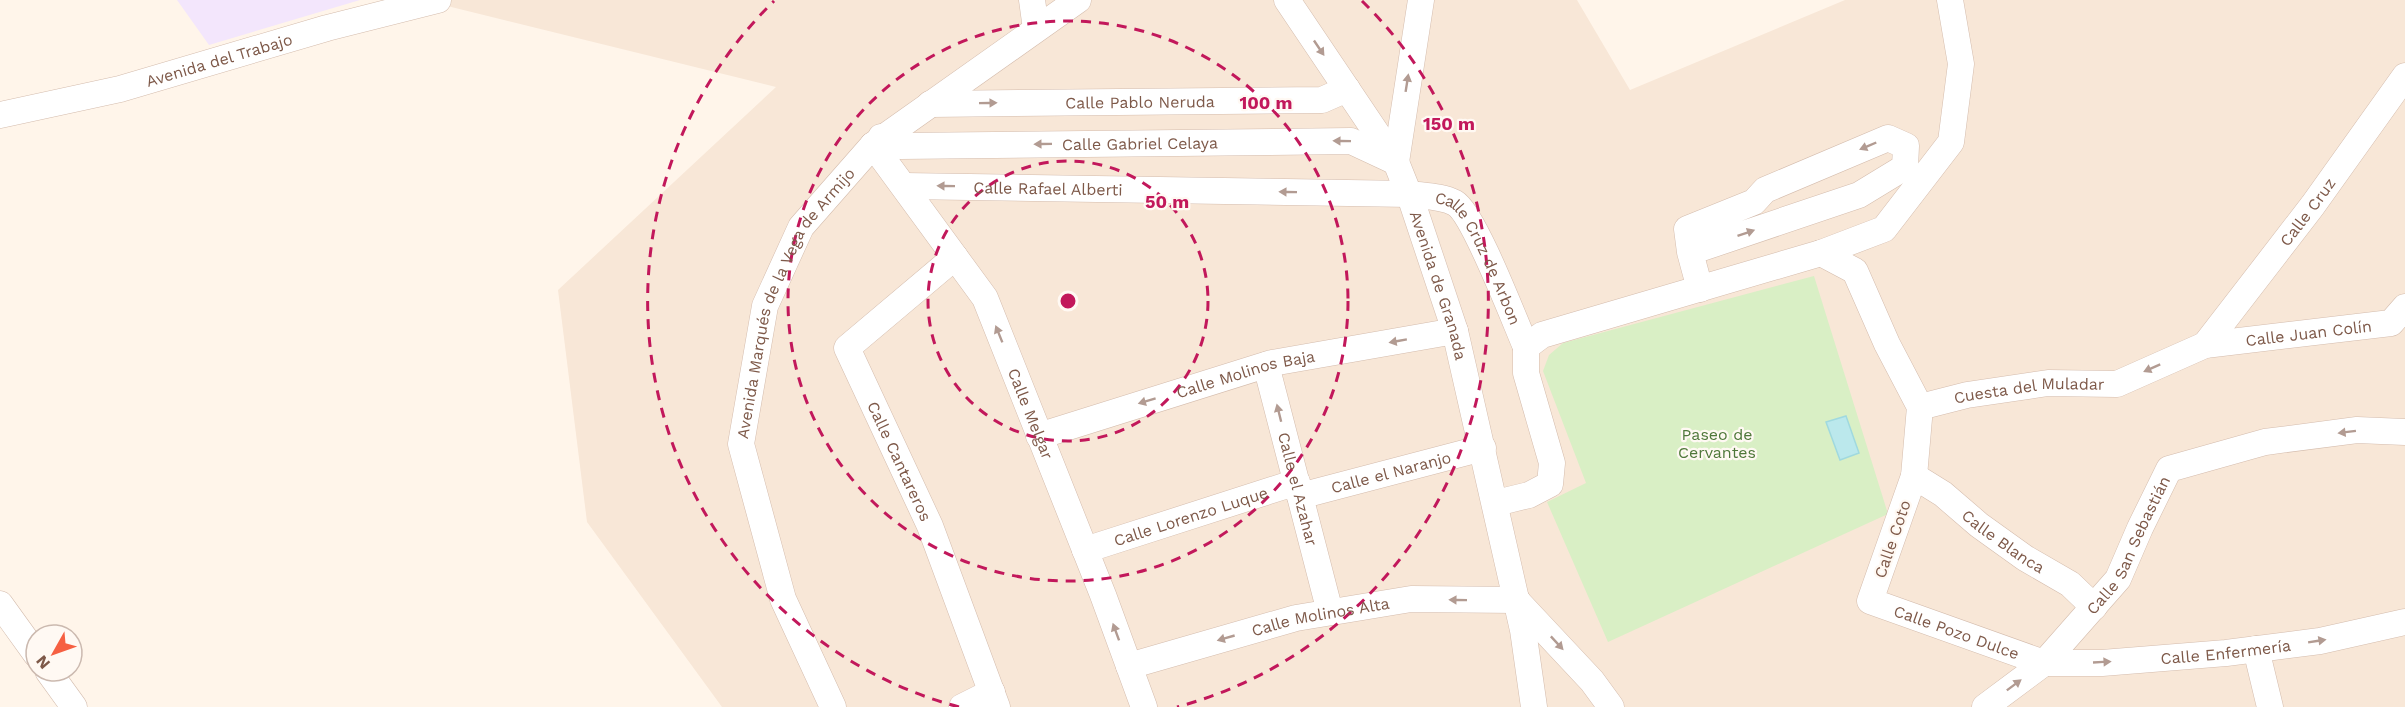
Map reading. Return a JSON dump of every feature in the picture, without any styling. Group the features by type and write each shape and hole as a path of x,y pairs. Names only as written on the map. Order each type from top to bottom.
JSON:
{"street":[{"name":"Avenida del Trabajo","path":"0,115 120,89 327,28 438,0"},
{"path":"1032,0 1036,29"},
{"name":"Avenida Marqués de la Vega de Armijo","path":"833,707 783,599 741,444 765,306 801,227 877,141 1078,0"},
{"name":"Avenida de Granada","path":"1287,0 1396,162 1410,194 1455,331 1517,600 1534,707"},
{"path":"1396,162 1421,0"},
{"path":"1496,503 1529,495 1550,484 1552,463 1527,373 1526,347 1542,335 1821,253 1884,229 1951,142 1961,64 1950,0"},
{"name":"Calle Cruz","path":"2205,345 2313,205 2405,76"},
{"name":"Calle Pablo Neruda","path":"930,104 1322,100 1347,88"},
{"path":"1690,252 1859,195 1905,167 1906,146 1888,138 1765,190 1754,202 1688,229 1690,252 1700,289"},
{"name":"Calle Gabriel Celaya","path":"877,141 900,146 1352,141 1396,162"},
{"name":"Calle Melgar","path":"877,141 904,186 985,298 1085,550 1144,707"},
{"name":"Calle Rafael Alberti","path":"904,186 1410,194"},
{"name":"Calle Cruz de Arbon","path":"1410,194 1455,203 1464,211 1526,347"},
{"path":"1821,253 1855,271 1887,344 1920,407 1914,476"},
{"name":"Calle Cantareros","path":"955,256 847,348 930,526 994,700"},
{"name":"Calle Juan Colín","path":"2205,345 2391,323 2405,307"},
{"name":"Calle Molinos Baja","path":"1040,436 1266,365 1455,331"},
{"name":"Cuesta del Muladar","path":"1920,407 1967,395 2048,383 2117,384 2205,345"},
{"name":"Calle el Azahar","path":"1266,365 1330,612"},
{"name":"Calle San Sebastián","path":"1985,707 2044,663 2118,579 2169,469 2265,442 2357,430 2405,432"},
{"name":"Calle el Naranjo","path":"1299,489 1483,448"},
{"name":"Calle Coto","path":"1870,601 1914,476"},
{"name":"Calle Blanca","path":"1914,476 1943,494 1979,525 2025,558 2070,584 2094,607"},
{"name":"Calle Lorenzo Luque","path":"1085,550 1299,489"},
{"name":"Calle Molinos Alta","path":"1129,666 1296,618 1330,612 1411,599 1517,600"},
{"path":"1517,600 1592,681 1611,707"},
{"name":"Calle Pozo Dulce","path":"1870,601 2044,663"},
{"path":"0,604 24,637"},
{"name":"Calle Enfermería","path":"2044,663 2102,663 2256,649 2320,641 2405,622"},
{"path":"2256,649 2270,707"},
{"path":"57,683 74,707"},
{"path":"962,707 994,700"}],"shaded area":[{"path":"177,0 360,0 209,45"},
{"path":"423,0 1577,0 1630,90 1845,0 2405,0 2405,707 722,707 587,522 558,290 776,87"}],"green space":[{"name":"Paseo de Cervantes","path":"1814,276 1888,514 1608,642 1547,502 1586,483 1543,371 1549,355 1563,343"}],"water":[{"path":"1846,416 1859,453 1840,460 1826,422"}]}
